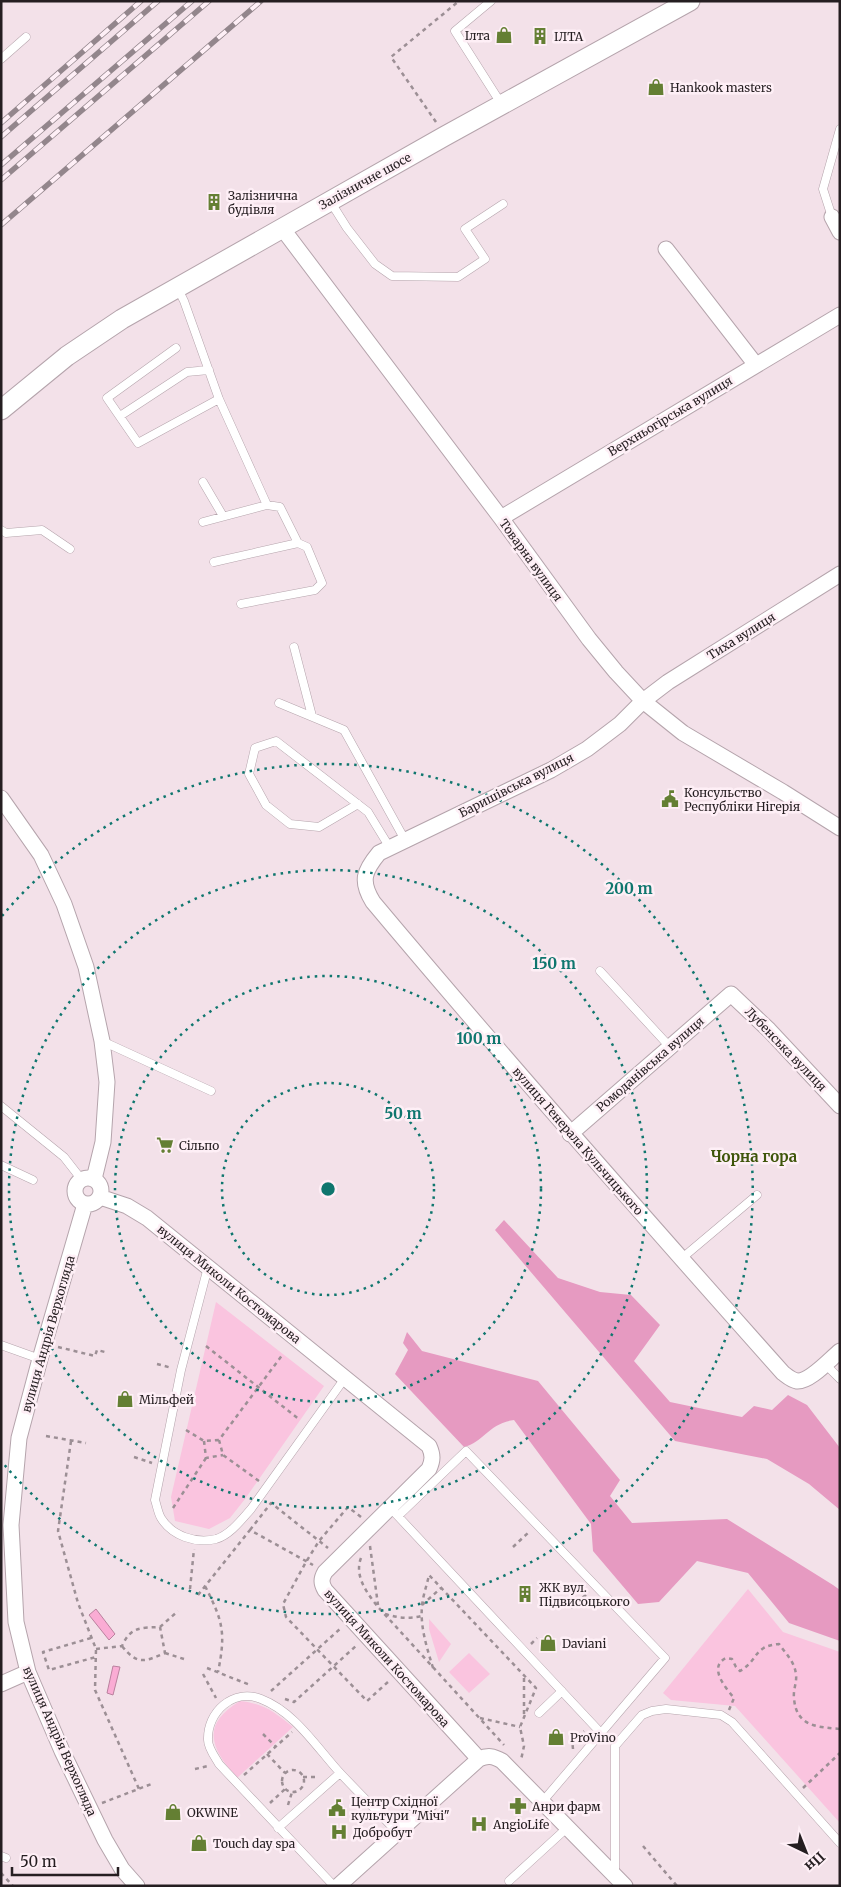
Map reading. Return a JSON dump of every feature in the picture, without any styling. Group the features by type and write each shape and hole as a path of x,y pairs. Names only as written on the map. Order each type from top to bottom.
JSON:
{"street":[{"name":"Залізничне шосе","path":"1,410 67,356 122,319 445,136 690,1"},
{"path":"832,217 840,232"},
{"name":"Товарна вулиця","path":"282,228 501,518 589,639 643,701 683,733 840,828"},
{"path":"666,249 756,365"},
{"name":"Верхньогірська вулиця","path":"501,518 840,314"},
{"name":"Тиха вулиця","path":"643,701 668,682 840,574"},
{"name":"Баришівська вулиця","path":"384,850 551,770 587,748 620,724 643,701"},
{"path":"1,798 40,855 64,904 86,967 102,1041 107,1082 103,1142 88,1179 76,1186 75,1191 78,1199 85,1204 94,1203 102,1193 100,1185 88,1179"},
{"name":"вулиця Генерала Кульчицького","path":"384,850 368,866 364,877 366,891 372,902 570,1134 783,1373 792,1379 800,1381 811,1376 825,1364"},
{"name":"Ромоданівська вулиця","path":"570,1134 731,994"},
{"name":"Лубенська вулиця","path":"731,994 769,1030 840,1106"},
{"name":"вулиця Миколи Костомарова","path":"100,1197 127,1206 147,1218 429,1446 433,1454 429,1469 394,1512 325,1572 322,1578 322,1585 324,1590 479,1759"},
{"name":"вулиця Андрія Верхогляда","path":"85,1204 44,1343 19,1438 11,1525 16,1622 28,1672 88,1808 122,1869 138,1886"},
{"path":"825,1364 840,1351"},
{"path":"1,1678 28,1672"},
{"path":"1,1684 28,1672"},
{"path":"336,1886 479,1759 486,1756 494,1756 502,1761 620,1880"}],"lane":[{"path":"491,1 455,31 502,105"},
{"path":"1,59 26,37"},
{"path":"832,217 823,189 840,129"},
{"path":"330,201 347,228 375,264 392,276 458,277 486,259 465,229 503,204"},
{"path":"177,287 220,398 267,505"},
{"path":"176,348 107,398 138,443 220,398"},
{"path":"120,416 188,372 209,370"},
{"path":"203,482 223,516"},
{"path":"203,522 267,505 280,507 298,543"},
{"path":"1,530 6,533 42,530 70,549"},
{"path":"214,562 298,543 307,546 322,583 316,590 241,604"},
{"path":"294,647 312,716"},
{"path":"280,703 344,730 406,840"},
{"path":"358,804 319,827 290,824 266,805 249,774 255,748 276,741 358,804 368,812 384,850"},
{"path":"600,971 670,1047"},
{"path":"102,1041 212,1091"},
{"path":"1,1106 88,1179"},
{"path":"1,1165 34,1180"},
{"path":"681,1259 757,1195"},
{"path":"208,1267 181,1370 155,1500 162,1519 176,1534 195,1540 217,1538 236,1526 345,1378"},
{"path":"1,1345 40,1359"},
{"path":"825,1364 840,1379"},
{"path":"543,1801 665,1658 466,1451 394,1512 600,1732"},
{"path":"539,1713 562,1691"},
{"path":"336,1886 278,1828 219,1764 208,1742 209,1723 221,1706 239,1696 259,1698 279,1708 298,1725 340,1773 397,1832"},
{"path":"620,1880 615,1746 642,1715 652,1711 666,1709 721,1715 732,1722 840,1843"},
{"path":"278,1828 340,1773"},
{"path":"509,1881 568,1827"}],"path":[{"path":"445,136 391,57 459,1"},
{"path":"44,1343 95,1356 97,1350 105,1352"},
{"path":"206,1346 300,1420"},
{"path":"186,1430 204,1441 219,1440 283,1354"},
{"path":"46,1436 86,1443"},
{"path":"71,1440 58,1531 78,1603 96,1649 96,1690 139,1789"},
{"path":"219,1440 223,1455 267,1486"},
{"path":"173,1508 206,1458 204,1441"},
{"path":"206,1458 223,1455"},
{"path":"134,1457 161,1465"},
{"path":"198,1595 271,1504 340,1557"},
{"path":"513,1547 537,1525"},
{"path":"250,1530 325,1572"},
{"path":"190,1589 195,1540"},
{"path":"363,1550 370,1544 378,1607"},
{"path":"361,1556 359,1573 365,1589 378,1607 509,1750"},
{"path":"433,1668 427,1647 422,1616 422,1606 429,1575 536,1688 520,1727 524,1746 521,1762 515,1756"},
{"path":"204,1586 214,1604 222,1625 223,1645 218,1672"},
{"path":"571,1608 595,1586"},
{"path":"422,1606 441,1588"},
{"path":"122,1646 127,1636 136,1628 160,1627 178,1611"},
{"path":"384,1613 397,1618 411,1619 422,1616"},
{"path":"351,1619 270,1693 294,1702 367,1636"},
{"path":"160,1627 165,1653"},
{"path":"91,1638 43,1652 49,1670 96,1657"},
{"path":"726,1718 734,1698 718,1674 717,1667 720,1661 726,1658 732,1659 740,1670 746,1667 758,1652 767,1645 779,1644 792,1661 796,1675 794,1699 799,1716 813,1726 840,1729"},
{"path":"96,1649 122,1646"},
{"path":"122,1646 131,1658 146,1662 165,1653 184,1659"},
{"path":"207,1668 252,1686"},
{"path":"203,1674 221,1706"},
{"path":"524,1675 524,1716"},
{"path":"479,1718 520,1727"},
{"path":"236,1783 298,1725"},
{"path":"573,1754 572,1739 587,1728 588,1733"},
{"path":"264,1734 276,1746"},
{"path":"796,1794 840,1753"},
{"path":"267,1754 285,1773"},
{"path":"296,1770 302,1774 304,1781 299,1790 292,1792 285,1789 282,1779 285,1773 296,1770"},
{"path":"88,1808 154,1783"},
{"path":"268,1804 285,1789"},
{"path":"643,1846 677,1886"},
{"path":"1,1872 14,1886"}],"shaded area":[{"path":"504,1220 558,1278 600,1292 631,1295 660,1325 634,1361 670,1402 742,1417 754,1406 772,1410 788,1395 807,1405 840,1448 840,1510 809,1484 767,1459 675,1441 495,1230"},
{"path":"216,1302 324,1386 230,1518 209,1529 175,1521 171,1497"},
{"path":"407,1332 422,1351 538,1381 620,1480 610,1496 632,1523 727,1519 833,1585 840,1590 840,1641 789,1623 748,1573 697,1561 659,1602 638,1604 593,1551 591,1524 514,1420 498,1425 471,1445 464,1447 395,1374 408,1350 403,1343"},
{"path":"748,1589 783,1632 840,1652 840,1823 735,1706 671,1700 663,1693"},
{"path":"96,1609 115,1634 109,1640 89,1615"},
{"path":"429,1619 451,1644 439,1662 429,1629"},
{"path":"469,1653 490,1674 469,1693 449,1672"},
{"path":"113,1666 120,1667 113,1695 107,1693"},
{"path":"240,1701 256,1704 269,1710 293,1727 237,1778 221,1757 214,1738 215,1728 219,1719 227,1710"}],"railway":[{"path":"1,123 141,1"},
{"path":"1,137 158,1"},
{"path":"1,165 192,1"},
{"path":"1,180 209,1"},
{"path":"1,225 261,1"}],"place":[{"name":"Ілта","path":"504,35"},
{"name":"ІЛТА","path":"540,36"},
{"name":"Hankook masters","path":"656,87"},
{"name":"Залізнична будівля","path":"214,202"},
{"name":"Консульство Республіки Нігерія","path":"670,799"},
{"name":"Сільпо","path":"165,1145"},
{"name":"Мільфей","path":"125,1399"},
{"name":"ЖК вул. Підвисоцького","path":"525,1594"},
{"name":"Daviani","path":"548,1643"},
{"name":"ProVino","path":"556,1737"},
{"name":"Анри фарм","path":"518,1806"},
{"name":"Центр Східної культури \"Мічі\"","path":"337,1808"},
{"name":"OKWINE","path":"173,1812"},
{"name":"AngioLife","path":"479,1824"},
{"name":"Добробут","path":"339,1832"},
{"name":"Touch day spa","path":"199,1843"}],"district":[{"name":"Чорна гора","path":"754,1156"}]}
